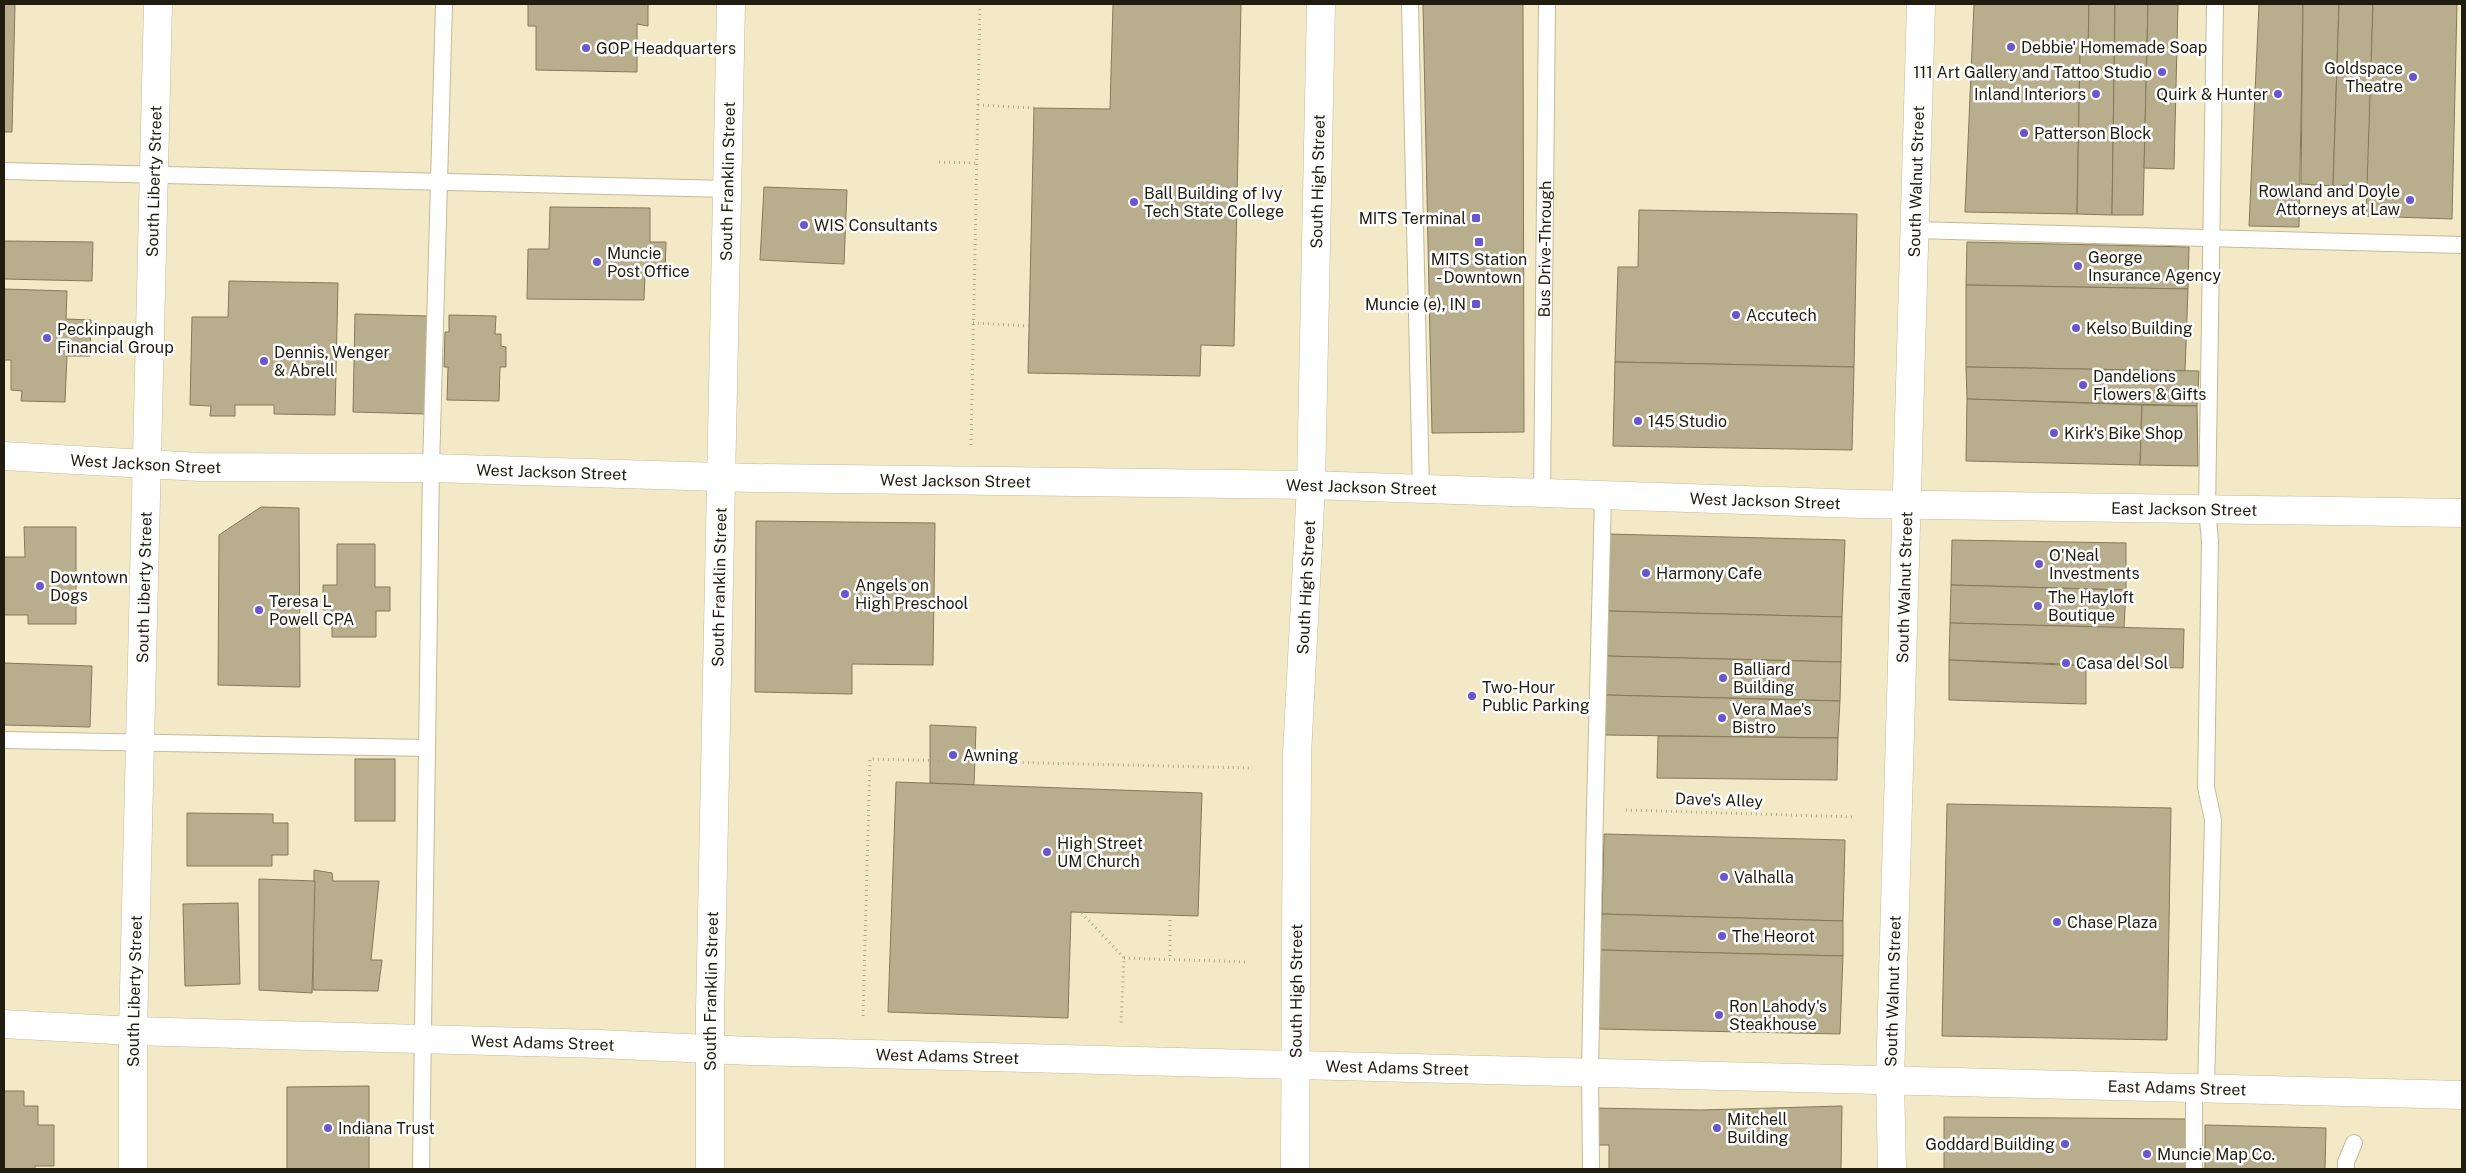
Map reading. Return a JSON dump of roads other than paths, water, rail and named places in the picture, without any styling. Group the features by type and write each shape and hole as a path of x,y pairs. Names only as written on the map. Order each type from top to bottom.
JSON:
{"main road":[{"name":"South Liberty Street","path":"133,1169 133,1031 158,4"},
{"name":"South Franklin Street","path":"710,1169 710,1050 720,477 731,4"},
{"name":"South High Street","path":"1295,1169 1297,755 1311,485 1321,4"},
{"name":"South Walnut Street","path":"1892,1169 1890,1080 1921,4"},
{"name":"West Jackson Street","path":"4,456 200,468 431,468 720,477 1311,485 1421,491 1907,505"},
{"name":"East Jackson Street","path":"1907,505 2462,514"},
{"name":"West Adams Street","path":"4,1024 133,1031 423,1038 710,1050 1890,1080"},
{"name":"East Adams Street","path":"1890,1080 2462,1095"}],"lane":[{"path":"421,1169 431,468 444,4"},
{"path":"1410,4 1421,491"},
{"name":"Bus Drive-Through","path":"1542,495 1548,4"},
{"path":"2194,1169 2200,1088 2213,820 2206,787 2210,541 2207,510 2210,238 2215,4"},
{"path":"4,171 153,173 727,188"},
{"path":"1914,230 2462,244"},
{"path":"1591,1169 1590,1072 1594,809 1603,497"},
{"path":"4,740 427,748"},
{"path":"2346,1169 2346,1162 2354,1142"}],"place":[{"name":"Debbie' Homemade Soap","path":"2011,47"},
{"name":"GOP Headquarters","path":"586,48"},
{"name":"111 Art Gallery and Tattoo Studio","path":"2162,72"},
{"name":"Goldspace Theatre","path":"2413,77"},
{"name":"Inland Interiors","path":"2096,94"},
{"name":"Quirk & Hunter","path":"2278,94"},
{"name":"Patterson Block","path":"2024,133"},
{"name":"Rowland and Doyle Attorneys at Law","path":"2410,200"},
{"name":"Ball Building of Ivy Tech State College","path":"1134,202"},
{"name":"MITS Terminal","path":"1476,218"},
{"name":"WIS Consultants","path":"804,225"},
{"name":"MITS Station - Downtown","path":"1479,242"},
{"name":"Muncie Post Office","path":"597,262"},
{"name":"George Insurance Agency","path":"2078,266"},
{"name":"Muncie (e), IN","path":"1476,304"},
{"name":"Accutech","path":"1736,315"},
{"name":"Kelso Building","path":"2076,328"},
{"name":"Peckinpaugh Financial Group","path":"47,338"},
{"name":"Dennis, Wenger & Abrell","path":"264,361"},
{"name":"Dandelions Flowers & Gifts","path":"2083,385"},
{"name":"145 Studio","path":"1638,421"},
{"name":"Kirk's Bike Shop","path":"2054,433"},
{"name":"O'Neal Investments","path":"2039,564"},
{"name":"Harmony Cafe","path":"1646,573"},
{"name":"Downtown Dogs","path":"40,586"},
{"name":"Angels on High Preschool","path":"845,594"},
{"name":"The Hayloft Boutique","path":"2038,606"},
{"name":"Teresa L Powell CPA","path":"259,610"},
{"name":"Casa del Sol","path":"2066,663"},
{"name":"Balliard Building","path":"1723,678"},
{"name":"Two-Hour Public Parking","path":"1472,696"},
{"name":"Vera Mae's Bistro","path":"1722,718"},
{"name":"Awning","path":"953,755"},
{"name":"High Street UM Church","path":"1047,852"},
{"name":"Valhalla","path":"1724,877"},
{"name":"Chase Plaza","path":"2057,922"},
{"name":"The Heorot","path":"1722,936"},
{"name":"Ron Lahody's Steakhouse","path":"1719,1015"},
{"name":"Indiana Trust","path":"328,1128"},
{"name":"Mitchell Building","path":"1717,1128"},
{"name":"Goddard Building","path":"2065,1144"},
{"name":"Muncie Map Co.","path":"2147,1154"}]}
